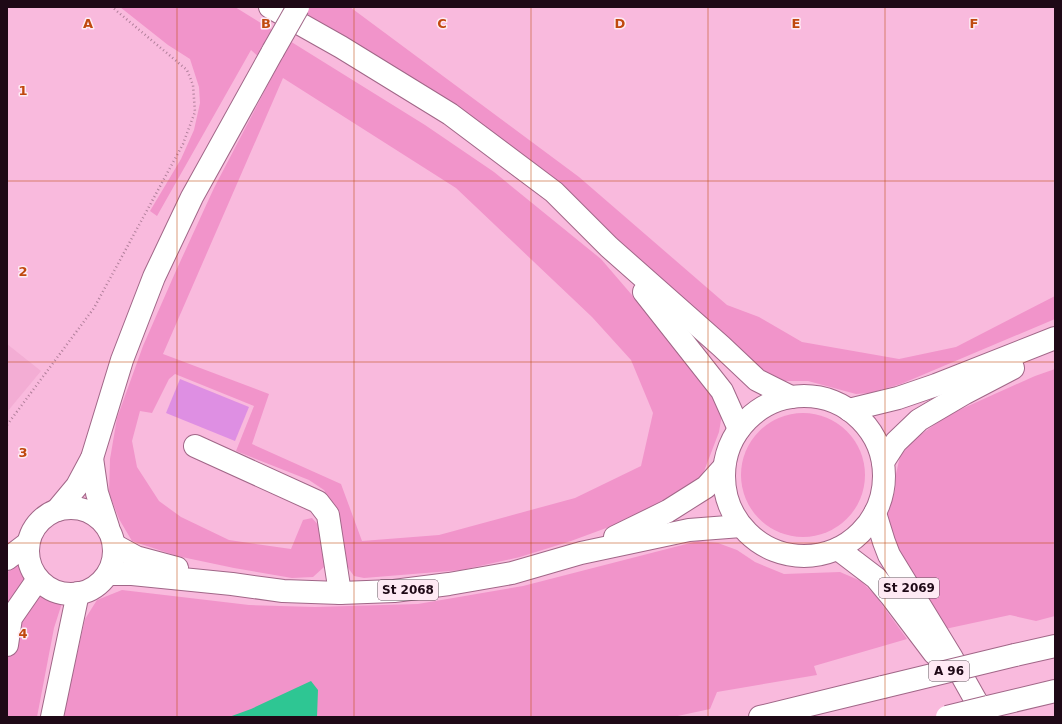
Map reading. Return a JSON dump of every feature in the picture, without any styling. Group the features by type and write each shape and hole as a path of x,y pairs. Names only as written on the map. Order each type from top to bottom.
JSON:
{"main road":[{"path":"270,7 341,47 450,114 554,192 608,247 721,346 757,380 791,397"},
{"path":"57,510 77,486 92,458 122,360 154,278 192,197 298,7"},
{"path":"608,247 722,391 739,429"},
{"path":"849,410 898,398 930,387 1055,338"},
{"path":"883,462 896,442 919,420 971,390 1016,367 1055,350"},
{"path":"811,396 831,400 849,410 865,424 877,442 883,462 883,488 875,513 860,534 838,549 812,556 785,554 761,544 741,526 730,508 724,488 724,467 729,447 739,429 749,417 762,408 776,401 791,397 811,396"},
{"path":"195,446 318,502 328,515 340,593"},
{"path":"92,458 97,494 112,538 114,555 108,574 100,583 90,590 78,594 63,593 50,588 38,579 31,566 28,555 28,543 32,532 38,522 57,510 81,508 92,513 102,520 112,538"},
{"name":"St 2068","path":"581,553 668,511 706,487 724,467"},
{"name":"St 2069","path":"875,513 886,549 956,663 985,717"},
{"name":"St 2068","path":"108,574 132,574 232,584 283,591 340,593 394,591 449,584 512,573 581,553 689,530 741,526"},
{"name":"St 2068","path":"112,538 136,557 232,584"},
{"path":"7,559 28,543"},
{"name":"St 2069","path":"838,549 876,578 892,596 929,646 970,717"},
{"path":"7,645 9,622 38,579"},
{"path":"52,717 78,594"},
{"name":"A 96","path":"760,717 1055,646"},
{"path":"947,717 1046,693"}],"path":[{"path":"7,425 94,308 184,144 194,112 193,85 187,70 112,7"}],"shaded area":[{"path":"120,7 235,7 425,125 494,172 601,259 699,373 722,414 719,432 703,474 683,493 647,513 571,541 520,557 462,570 364,578 354,576 346,565 332,503 324,490 309,480 236,451 254,406 175,374 169,379 152,413 140,411 132,441 137,467 159,501 181,517 229,540 291,549 303,520 312,518 321,528 325,550 324,567 313,577 292,578 177,556 132,541 119,519 109,493 110,459 117,418 143,346 175,273 214,188 275,71 251,50 157,216 150,211 181,159 194,130 200,103 199,87 190,59 168,45","holes":["283,78 456,188 592,317 631,360 653,413 641,466 575,498 439,535 362,541 341,484 252,444 269,394 163,354"]},
{"path":"285,7 350,7 579,177 727,305 759,317 802,342 899,359 956,347 1055,296 1055,319 901,384 870,393 856,394 808,381 784,381 763,375 734,356 590,214"},
{"path":"7,344 41,371 7,412"},
{"path":"1055,369 1055,616 1036,621 1010,615 945,629 890,538 886,519 895,491 896,474 900,456 916,438 948,415 1035,376"},
{"path":"803,413 815,414 827,418 838,423 847,431 855,440 860,451 864,463 864,487 860,499 855,510 847,519 838,527 827,532 815,536 803,537 791,536 779,532 768,527 759,519 751,510 746,499 742,487 741,475 742,463 746,451 751,440 759,431 768,423 779,418 791,414"},
{"path":"698,541 718,543 737,550 755,562 784,574 840,572 861,581 875,595 907,639 814,666 817,675 717,692 710,709 673,717 63,717 85,619 97,600 122,590 249,605 315,607 418,604 523,586"},
{"path":"20,559 25,578 32,590 37,594 62,603 54,628 37,717 7,717 7,573"},
{"path":"311,681 318,690 317,717 229,717 251,709"}],"building":[{"path":"180,379 249,407 235,441 166,413"}]}
